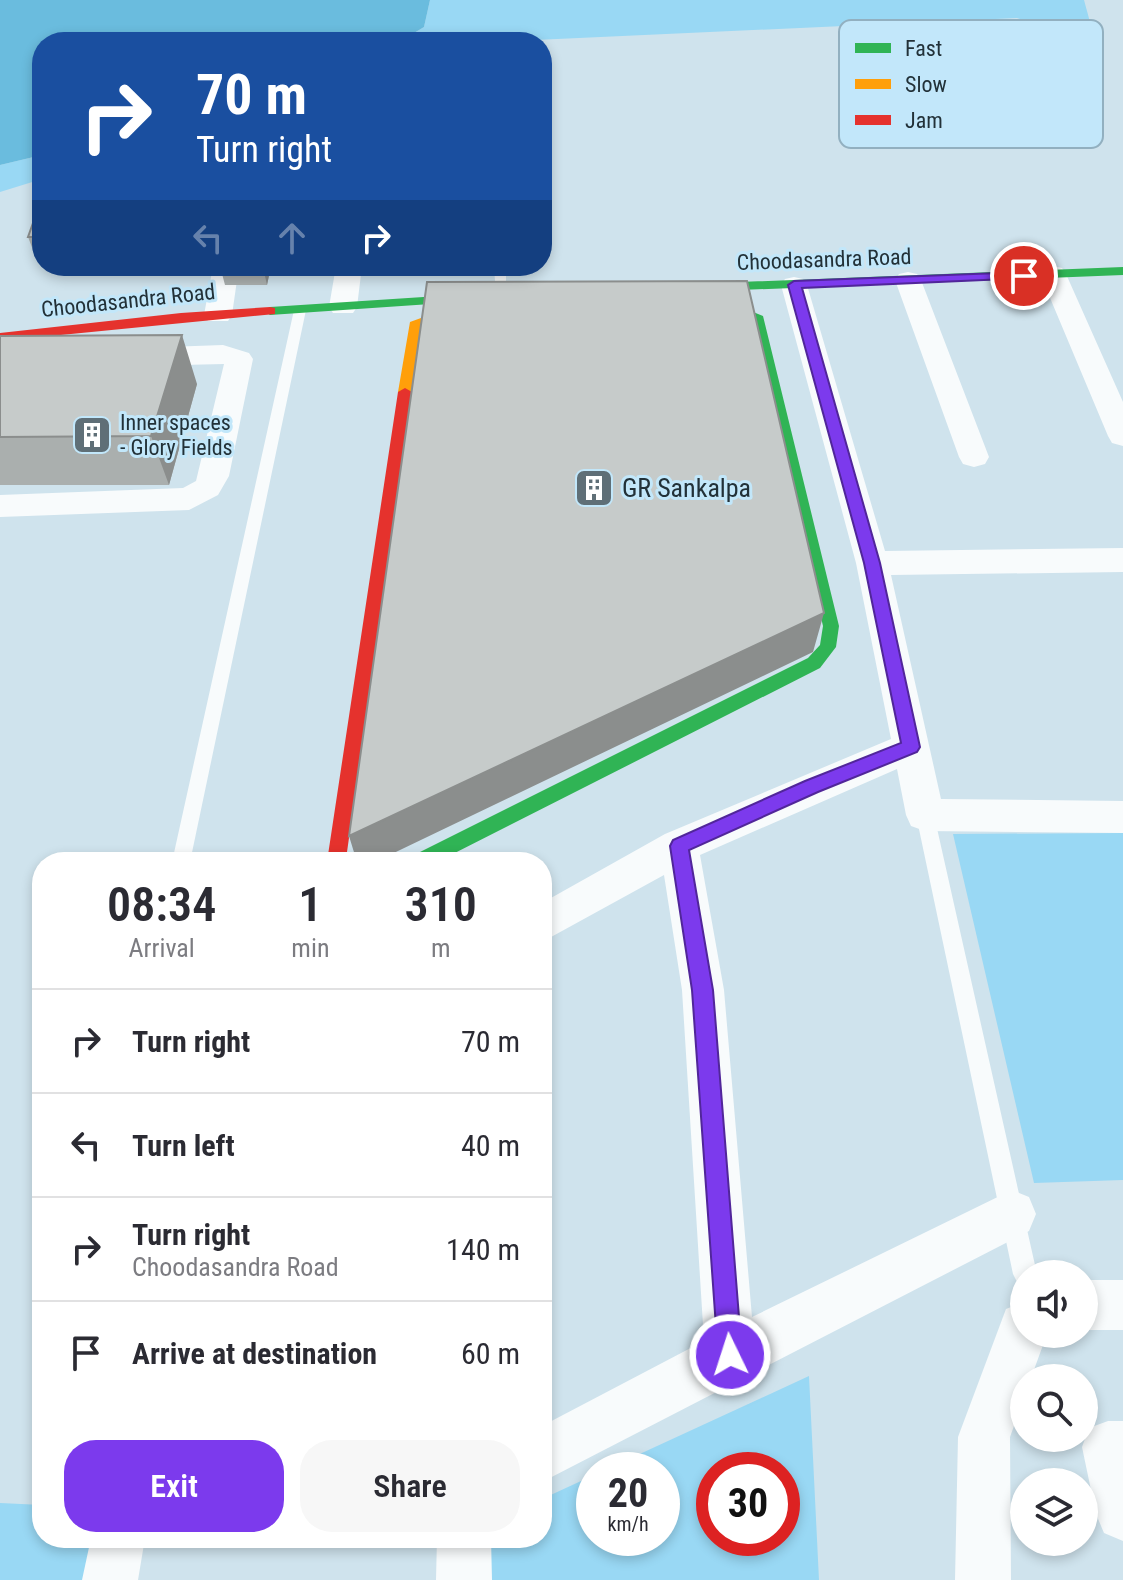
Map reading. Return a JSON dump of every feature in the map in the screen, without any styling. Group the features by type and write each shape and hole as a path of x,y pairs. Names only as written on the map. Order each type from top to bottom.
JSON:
{"street":[{"name":"Choodasandra Road","path":"673,288 1123,271"},
{"path":"1053,274 1123,436"},
{"path":"218,315 224,276"},
{"path":"343,307 348,276"},
{"path":"908,280 974,457"},
{"path":"794,285 872,563 925,815 1123,817"},
{"name":"Choodasandra Road","path":"0,337 218,315 509,296"},
{"path":"439,852 814,663 828,647 831,626 757,316 729,305 687,308"},
{"path":"337,852 415,325 432,318 486,316"},
{"path":"69,330 69,359"},
{"path":"0,506 189,499 207,488 214,476 239,359 223,354 108,359"},
{"path":"872,563 1123,560"},
{"path":"552,918 679,846 911,747"},
{"path":"679,846 703,990 730,1355"},
{"path":"552,1450 730,1355 1012,1214"},
{"path":"1098,1305 1123,1305"},
{"path":"983,1580 984,1437 1016,1348"},
{"path":"1123,1447 1108,1447 1123,1514"},
{"path":"110,1580 116,1548"},
{"path":"464,1548 464,1580"}],"lane":[{"path":"503,276 509,296"},
{"path":"183,852 300,310"},
{"path":"925,815 1022,1260"}],"shaded area":[{"path":"0,0 430,0 424,27 416,32 32,32 32,157 0,165"},
{"path":"430,0 1084,0 1089,20 839,20 839,26 552,39 552,32 416,32 424,27"},
{"path":"32,157 32,182 0,192 0,165"},
{"path":"1123,833 1123,1180 1034,1183 953,834"},
{"path":"809,1376 819,1580 477,1580 477,1548 552,1548 552,1494 576,1483 576,1556 680,1556 680,1452 644,1452"},
{"path":"0,1503 32,1505 32,1548 98,1548 90,1580 0,1580"}],"building":[{"name":"GR Sankalpa","path":"747,281 824,613 349,836 427,282"},
{"path":"182,335 151,436 0,437 0,336"}],"traffic: fast":[{"path":"690,288 1123,271"},
{"path":"270,311 485,297"},
{"path":"439,852 814,663 828,647 831,626 757,316 731,307 702,307"}],"traffic: slow":[{"path":"405,392 415,325 432,318 465,317"}],"traffic: jam":[{"path":"0,337 181,317 270,311"},
{"path":"337,852 405,392"}],"place":[{"name":"Inner spaces - Glory Fields","path":"92,435"},
{"name":"GR Sankalpa","path":"594,488"}],"route":[{"path":"730,1355 703,990 679,846 911,747 872,563 794,285 1024,276"}]}
